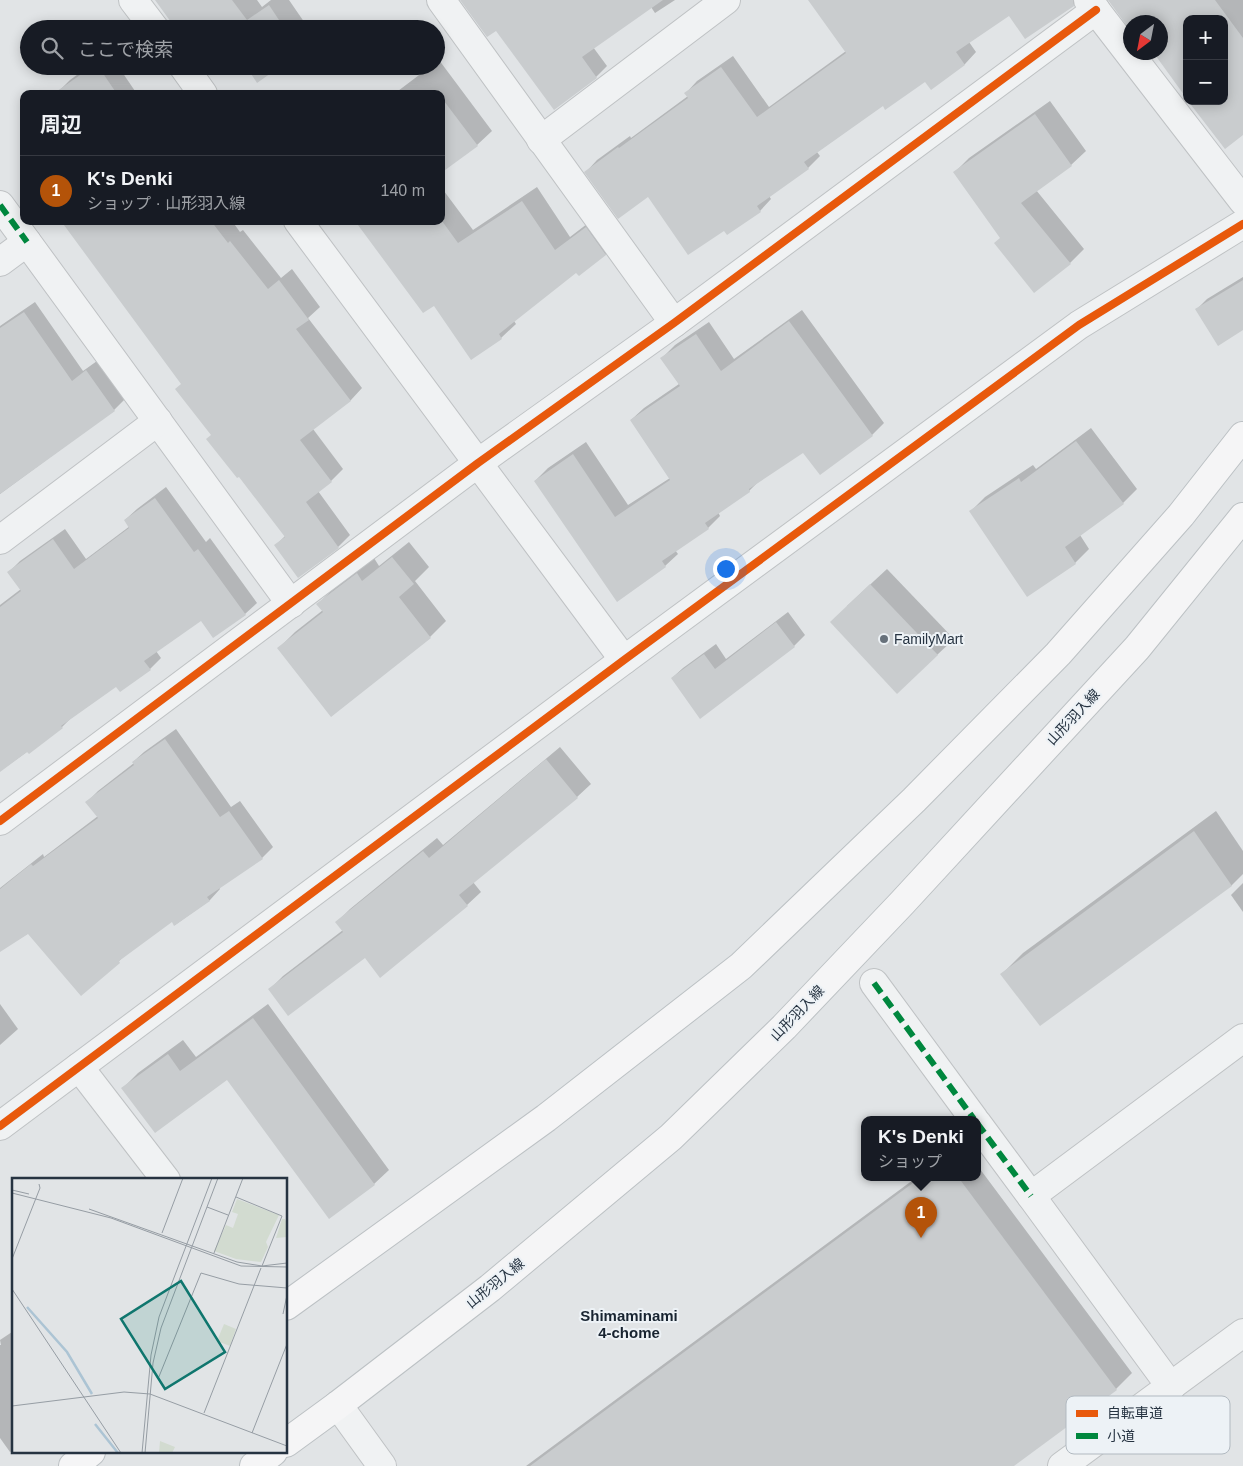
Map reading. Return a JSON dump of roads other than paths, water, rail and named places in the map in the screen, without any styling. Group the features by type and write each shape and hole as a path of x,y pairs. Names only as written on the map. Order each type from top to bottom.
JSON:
{"main road":[{"path":"288,1305 546,1118 740,966 914,800 1058,654 1181,515 1243,436"},
{"name":"山形羽入線","path":"288,1442 490,1288 670,1137 784,1027 902,903 1137,648 1243,517"},
{"path":"73,1466 88,1454"},
{"path":"254,1466 270,1454"}],"street":[{"path":"133,0 148,20"},
{"path":"441,0 674,323"},
{"path":"541,140 726,0"},
{"path":"0,821 478,463 674,323 1092,5 1243,201"},
{"path":"189,75 200,90"},
{"path":"0,205 291,604"},
{"path":"0,1126 624,660 1079,325 1243,224"},
{"path":"301,225 624,660"},
{"path":"0,262 27,242"},
{"path":"0,540 158,421"},
{"path":"874,983 972,1116"},
{"path":"1031,1196 1243,1038"},
{"path":"79,1067 164,1178"},
{"path":"981,1128 1171,1387"},
{"path":"1159,1396 1243,1334"},
{"path":"338,1405 382,1466"},
{"path":"1062,1466 1079,1454"}],"place":[{"name":"FamilyMart","path":"884,639"},
{"name":"K's Denki","path":"921,1238"}],"district":[{"name":"Shimaminami 4-chome","path":"629,1324"}]}
